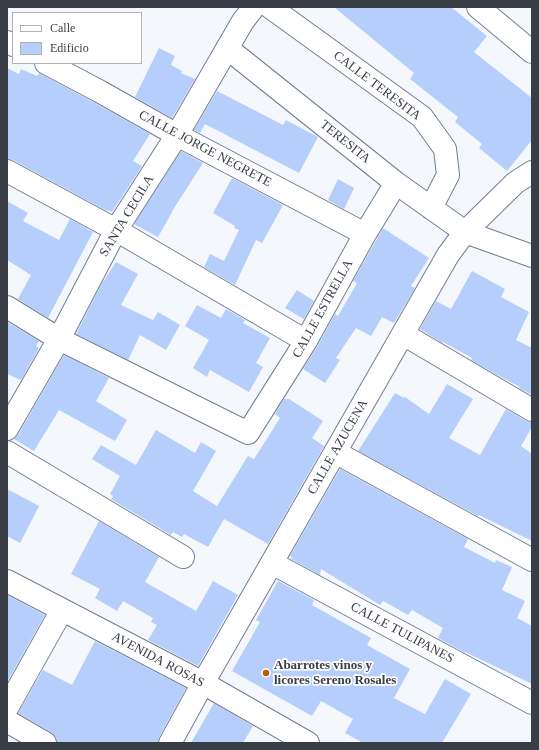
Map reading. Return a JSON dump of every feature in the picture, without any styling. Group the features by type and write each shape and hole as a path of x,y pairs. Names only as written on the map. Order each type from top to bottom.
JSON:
{"street":[{"name":"SANTA CECILA","path":"7,429 60,339 116,230 177,135 243,21 254,7"},
{"name":"CALLE TERESITA","path":"270,7 422,118 445,149 448,175 431,208"},
{"path":"478,7 532,52"},
{"name":"TERESITA","path":"227,48 396,184 465,232"},
{"name":"CALLE JORGE NEGRETE","path":"48,64 177,135 365,234"},
{"path":"7,170 116,230 306,341"},
{"name":"CALLE AZUCENA","path":"170,743 448,255 465,232 515,183 532,172"},
{"name":"CALLE ESTRELLA","path":"60,339 248,433 306,341 365,234 396,184"},
{"path":"465,232 532,256"},
{"path":"7,307 60,339"},
{"path":"403,334 532,410"},
{"path":"7,452 182,557"},
{"path":"335,452 532,560"},
{"name":"CALLE TULIPANES","path":"272,563 532,703"},
{"name":"AVENIDA ROSAS","path":"7,581 203,683 308,743"},
{"path":"7,708 62,610"},
{"path":"7,721 45,743"}],"building":[{"path":"334,7 451,7 487,36 474,52 532,98 532,140 507,171 479,148 482,144 455,122 458,117 410,79 414,73"},
{"path":"159,48 175,56 171,65 182,71 181,73 195,79 172,118 135,97"},
{"path":"7,68 19,74 21,69 37,76 39,73 150,134 133,161 142,166 112,212 107,211 7,158"},
{"path":"217,91 283,125 286,120 318,137 299,173 205,124 200,133 194,130"},
{"path":"181,151 203,163 176,205 158,237 134,224"},
{"path":"232,178 283,205 262,243 256,240 235,285 204,267 210,254 224,261 239,230 213,213"},
{"path":"338,179 354,188 344,209 328,200"},
{"path":"7,201 28,213 23,221 59,240 70,219 93,232 48,318 18,299 31,275 7,260"},
{"path":"383,228 429,258 411,286 415,288 394,323 382,317 371,336 356,328 336,358 340,360 325,383 303,369 335,314 338,316 357,283 353,281"},
{"path":"116,262 138,274 121,305 153,320 158,312 180,325 166,350 140,335 128,360 76,334 101,285"},
{"path":"472,271 505,289 501,297 529,312 516,340 532,348 532,395 471,360 472,358 443,342 442,343 420,329 436,301 451,309"},
{"path":"297,290 314,301 304,319 285,308"},
{"path":"197,305 221,318 226,309 245,320 243,323 270,338 256,363 263,367 249,392 210,370 207,377 193,368 209,340 185,326"},
{"path":"7,322 39,341 36,346 39,348 21,380 7,374"},
{"path":"64,355 109,378 96,401 127,420 115,441 59,410 34,451 14,439 18,435"},
{"path":"447,384 473,399 449,438 480,455 506,409 526,421 532,422 532,427 521,446 532,454 532,541 479,515 478,516 358,451 395,393 404,398 405,397 429,414"},
{"path":"284,399 289,399 323,421 312,438 324,446 268,544 224,519 208,547 184,534 182,537 173,532 171,535 111,499 113,496 110,494 120,476 92,459 101,445 136,465 156,430 195,453 201,442 216,451 193,491 217,506 248,456 254,459 280,418 275,414"},
{"path":"340,469 468,539 464,547 495,563 496,560 512,567 502,590 525,601 517,618 532,626 532,684 438,638 443,628 412,610 408,615 383,601 380,605 321,569 320,575 291,559 292,557 290,556"},
{"path":"7,489 39,506 20,543 7,536"},
{"path":"99,521 159,557 145,582 196,611 213,581 238,595 198,666 148,640 157,625 151,622 153,618 123,601 117,611 95,598 100,589 71,574"},
{"path":"278,581 314,600 312,605 371,638 367,645 410,669 394,698 425,714 445,679 471,694 442,743 363,743 345,733 353,719 321,701 312,716 232,671 260,622 256,620"},
{"path":"7,595 45,615 7,682"},
{"path":"95,641 186,688 159,737 158,743 57,743 56,737 51,732 18,713 43,670 72,685"},
{"path":"214,703 253,726 243,743 191,743"}],"place":[{"name":"Abarrotes vinos y licores Sereno Rosales","path":"266,673"}]}
